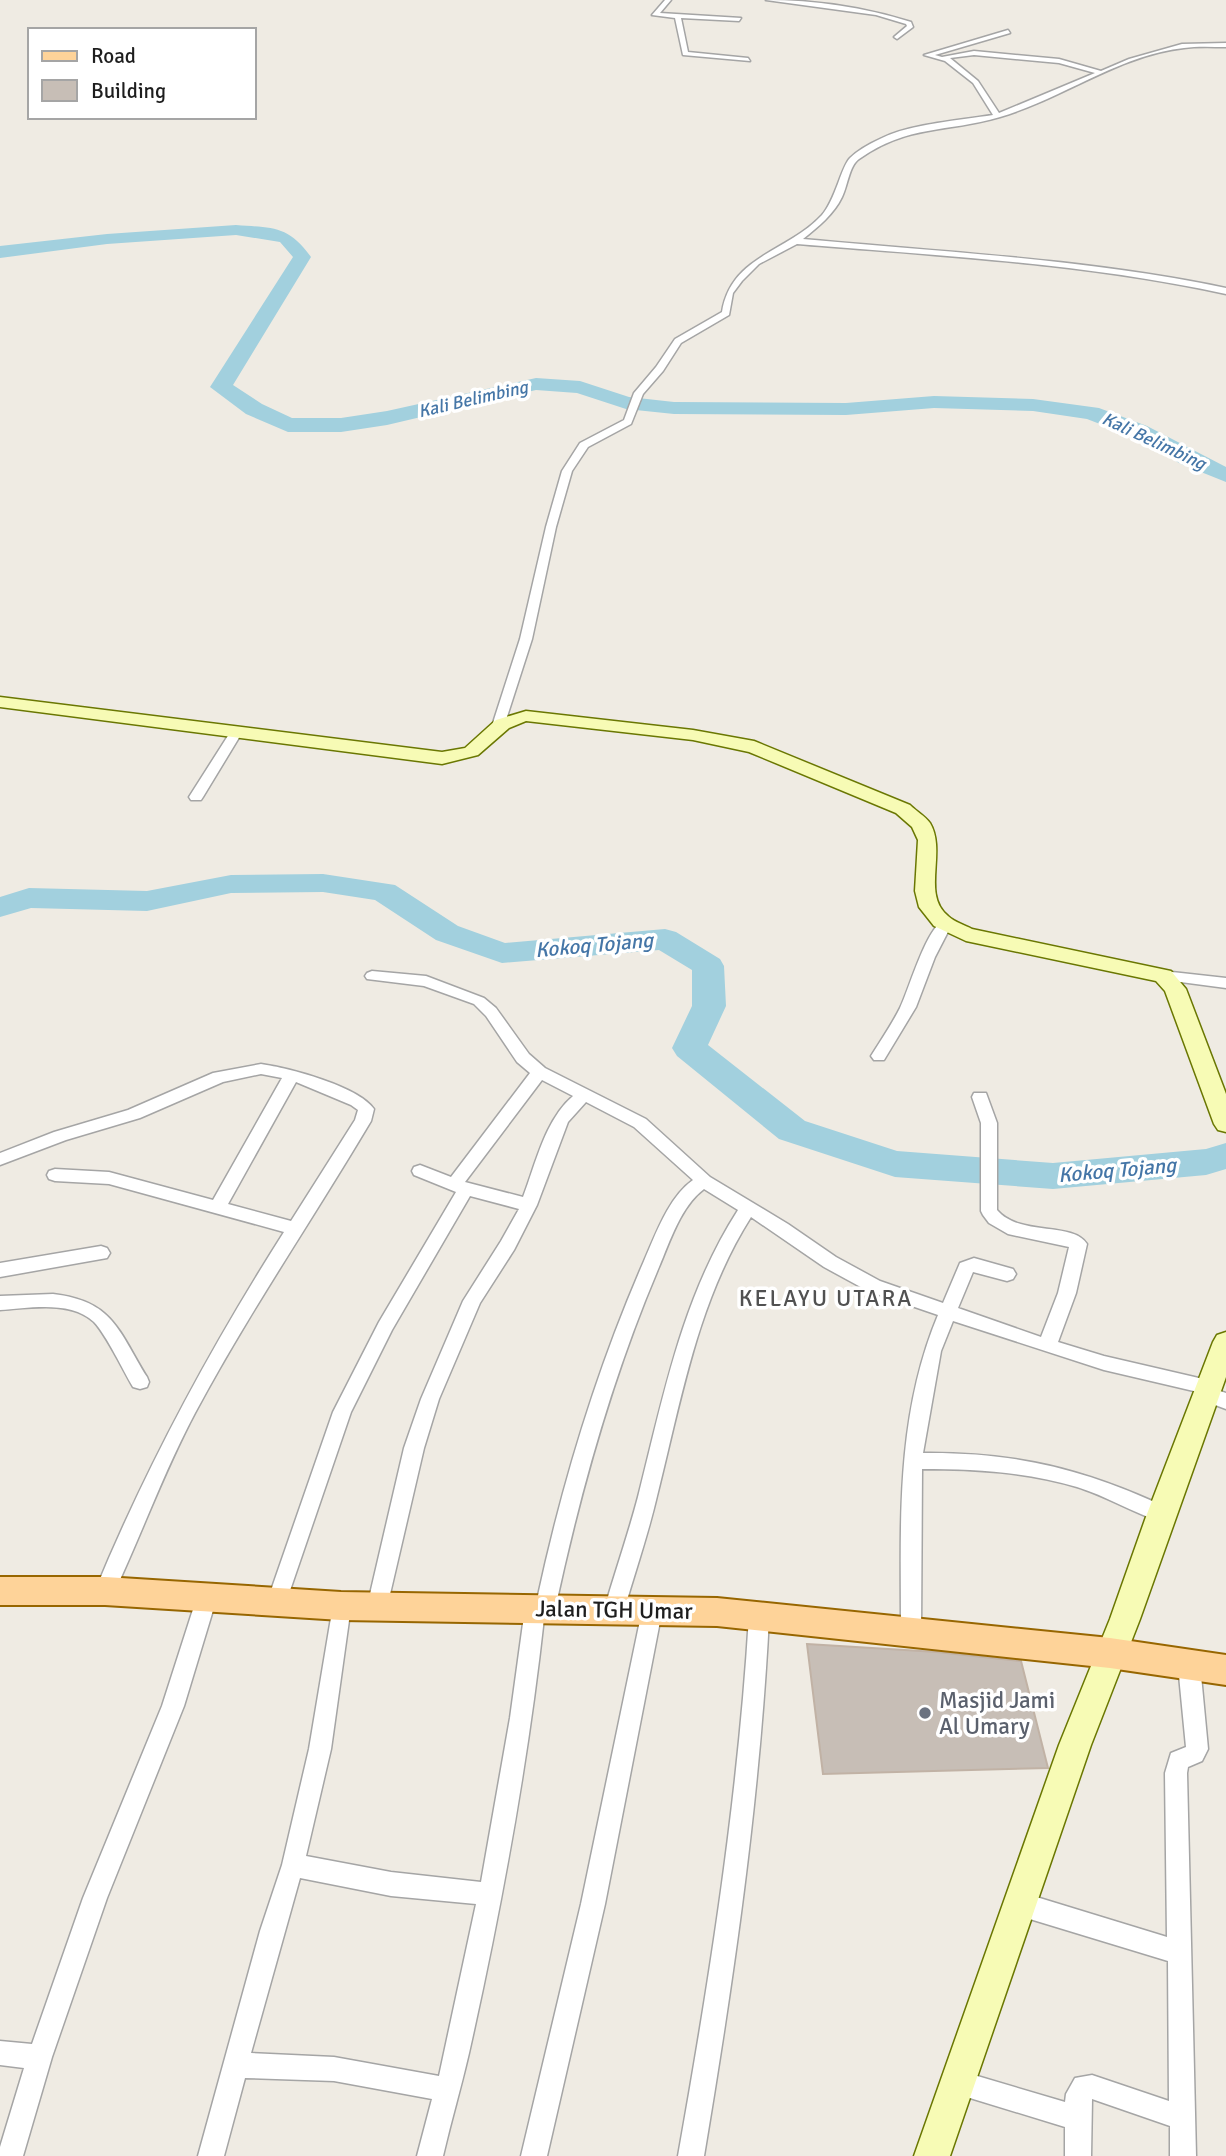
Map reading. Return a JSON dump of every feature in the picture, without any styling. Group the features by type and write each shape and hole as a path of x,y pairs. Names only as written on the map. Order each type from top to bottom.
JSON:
{"main road":[{"name":"Jalan TGH Umar","path":"0,1591 105,1591 341,1606 717,1612 1110,1653 1226,1670"}],"street":[{"path":"668,0 655,15 739,19"},
{"path":"769,0 878,10 909,23 910,27 897,37"},
{"path":"678,17 685,54 748,60"},
{"path":"997,116 976,82 944,59 927,55 1008,32"},
{"path":"498,726 526,639 551,527 567,471 584,445 628,422 639,393 660,369 678,341 726,313 729,293 738,279 756,262 796,241 829,211 838,198 852,160 902,133 997,116 1130,60 1182,46 1226,45"},
{"path":"944,59 955,55 982,54 1059,61 1101,73"},
{"path":"796,241 873,250 1098,268 1161,277 1226,291"},
{"path":"0,702 455,758 471,754 482,747 498,726 507,720 526,716 723,740 777,756 903,809 921,823 930,842 925,904 934,917 944,924 966,934 1163,976 1226,983"},
{"path":"196,797 237,731"},
{"path":"879,1056 908,1007 944,924"},
{"path":"372,976 426,981 479,1001 491,1012 523,1058 539,1073 640,1123 704,1181 853,1275 946,1313 1046,1346 1214,1394"},
{"path":"1163,976 1178,995 1222,1117"},
{"path":"0,1159 60,1136 154,1106 219,1077 261,1069 292,1073 363,1105 367,1113 294,1228 188,1409 127,1537 105,1591"},
{"path":"218,1206 280,1100 292,1073"},
{"path":"277,1602 322,1465 347,1400 460,1187 539,1073"},
{"path":"377,1607 414,1448 430,1399 472,1301 508,1245 529,1205 560,1121 568,1108 584,1095"},
{"path":"980,1097 989,1123 989,1211 995,1221 1008,1227 1078,1244 1067,1293 1046,1346"},
{"path":"420,1171 460,1187 529,1205"},
{"path":"55,1175 109,1178 294,1228"},
{"path":"430,2156 448,2090 490,1894 526,1701 540,1609 575,1476 624,1330 648,1270 681,1202 691,1190 704,1181"},
{"path":"614,1610 649,1492 691,1326 730,1235 748,1207"},
{"path":"0,1270 100,1253"},
{"path":"911,1633 912,1461 932,1351 966,1268 974,1265 1007,1274"},
{"path":"0,1303 56,1300 92,1310 109,1329 140,1382"},
{"path":"932,2156 1161,1514 1214,1394 1226,1342"},
{"path":"912,1461 970,1462 1070,1478 1096,1486 1161,1514"},
{"path":"10,2156 40,2057 112,1852 173,1706 207,1597"},
{"path":"211,2156 272,1931 293,1865 320,1749 341,1606"},
{"path":"534,2156 593,1903 652,1611"},
{"path":"691,2156 741,1826 756,1697 760,1617"},
{"path":"1183,2156 1177,1765 1182,1758 1194,1754 1197,1744 1189,1665"},
{"path":"293,1865 391,1884 490,1894"},
{"path":"1020,1904 1181,1953"},
{"path":"0,2053 40,2057"},
{"path":"236,2065 334,2069 448,2090"},
{"path":"957,2082 1077,2118"},
{"path":"1078,2156 1078,2094 1084,2087 1092,2087 1183,2118"}],"building":[{"name":"Masjid Jami Al Umary","path":"807,1644 937,1652 1021,1661 1048,1768 823,1774"}],"waterway":[{"name":"Kali Belimbing","path":"0,252 107,239 236,230 286,238 302,257 221,387 254,409 288,425 341,425 387,418 536,384 580,387 626,403 674,408 846,409 934,402 1033,405 1091,413 1139,431 1189,459 1226,475"},
{"name":"Kokoq Tojang","path":"0,907 29,898 147,901 231,884 323,883 384,892 447,933 502,953 665,939 708,966 709,1006 689,1048 792,1130 895,1164 1053,1176 1206,1162 1226,1156"}],"place":[{"name":"Masjid Jami Al Umary","path":"925,1713"}],"district":[{"name":"KELAYU UTARA","path":"826,1298"}]}
